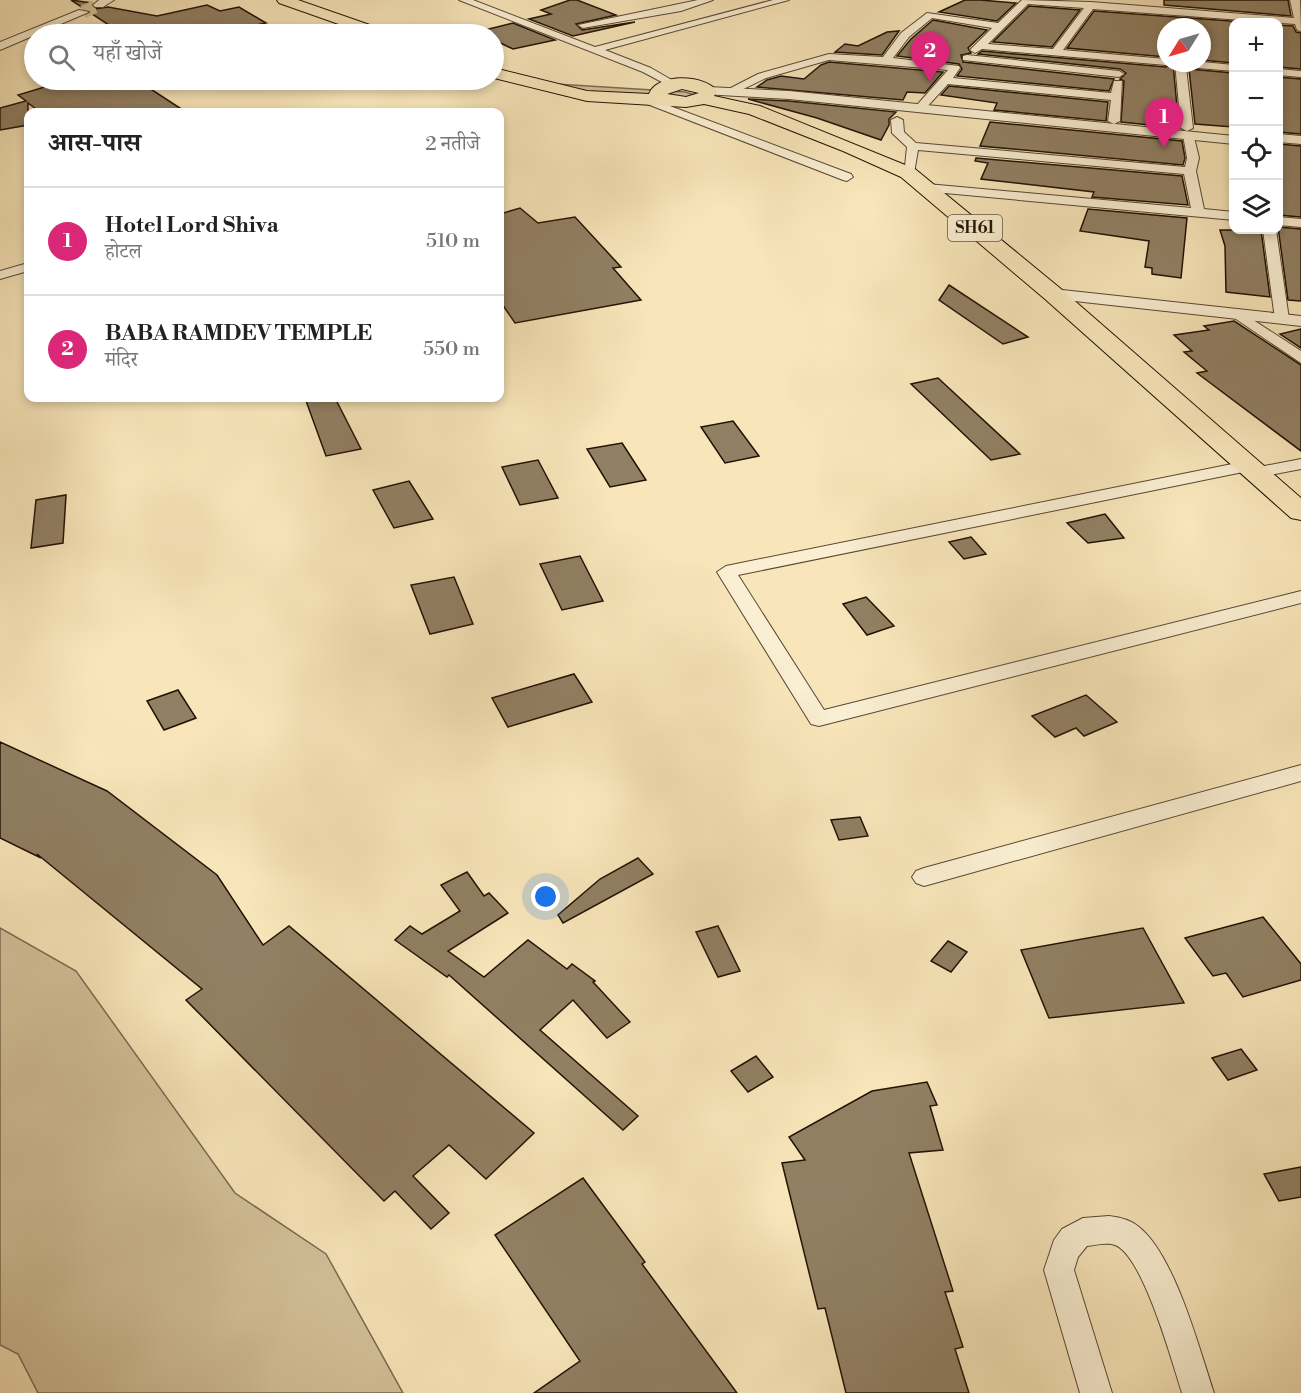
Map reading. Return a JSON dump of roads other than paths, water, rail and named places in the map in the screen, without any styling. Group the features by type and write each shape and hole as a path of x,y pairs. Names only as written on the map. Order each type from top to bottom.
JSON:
{"main road":[{"path":"284,0 352,24"},
{"name":"SH61","path":"504,75 667,91 686,102 706,95 764,114 908,173 1053,294 1251,470 1299,509"},
{"name":"SH61","path":"504,76 587,96 646,100 667,91"}],"street":[{"path":"464,0 647,70 667,91"},
{"path":"583,25 681,8 708,0"},
{"path":"595,50 784,0"},
{"path":"921,107 955,68 1027,0 1236,15 1300,24 1297,3"},
{"path":"1056,52 1091,5"},
{"path":"1173,11 1174,18"},
{"path":"54,24 83,12"},
{"path":"886,60 905,36 930,15 1000,26"},
{"path":"0,46 24,36"},
{"path":"980,46 1157,61"},
{"path":"729,92 762,76 829,57 886,60 955,68"},
{"path":"967,58 1119,74"},
{"path":"1114,122 1122,58"},
{"path":"802,65 1116,97"},
{"path":"1211,66 1229,68"},
{"path":"1181,72 1193,158 1190,171 1198,211"},
{"path":"1283,72 1301,74"},
{"path":"706,95 729,92 1229,133"},
{"path":"646,100 847,177"},
{"path":"960,111 1029,114 1114,122 1188,131 1229,139"},
{"path":"897,120 898,133 913,146 1190,171"},
{"path":"1283,138 1301,140"},
{"path":"1283,144 1301,146"},
{"path":"908,173 913,146"},
{"path":"927,188 1229,215"},
{"path":"1283,221 1301,223"},
{"path":"1270,234 1282,319"},
{"path":"0,275 24,268"},
{"path":"1053,294 1301,321"},
{"path":"1238,314 1301,358"},
{"path":"1301,464 1251,470 726,572 819,719 1301,597"},
{"path":"924,877 1301,773"},
{"path":"1096,1393 1059,1270 1062,1253 1070,1240 1083,1232 1113,1230 1125,1234 1140,1246 1152,1267 1198,1393"}],"tunnel":[{"path":"83,12 99,5"}],"place":[{"name":"BABA RAMDEV TEMPLE","path":"930,82"},
{"name":"Hotel Lord Shiva","path":"1164,148"}]}
